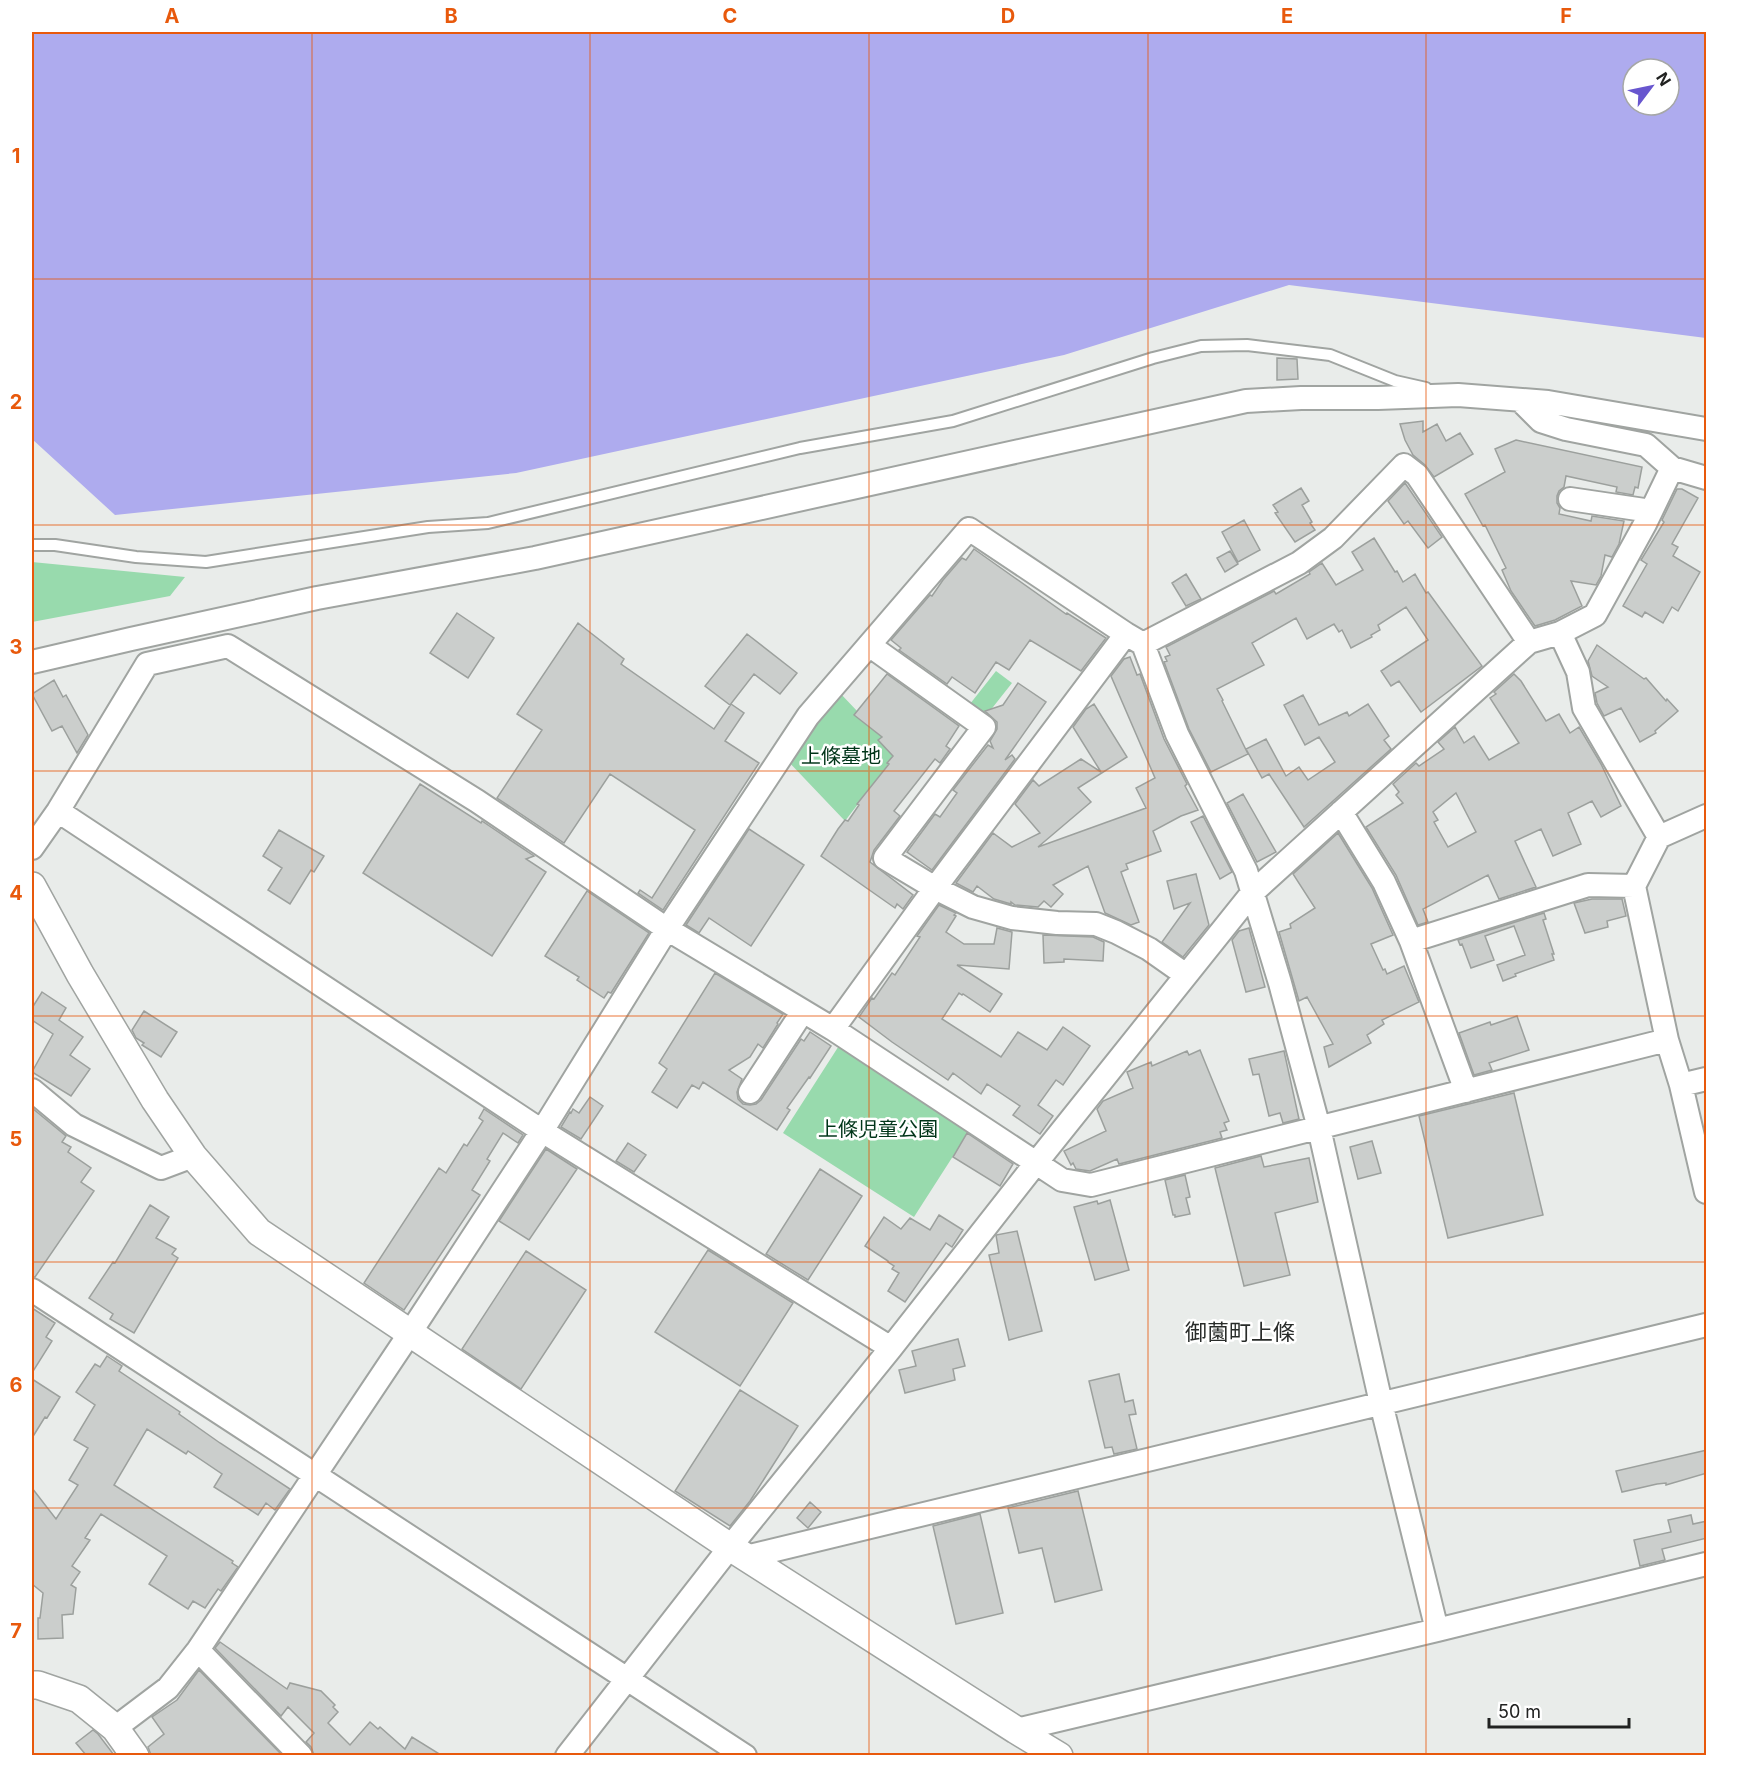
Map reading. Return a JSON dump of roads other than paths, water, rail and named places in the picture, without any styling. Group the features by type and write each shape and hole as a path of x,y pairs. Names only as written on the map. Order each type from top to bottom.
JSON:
{"street":[{"path":"32,662 306,600 535,558 1245,401 1458,395 1548,402 1707,429"},
{"path":"1521,400 1541,421 1566,429 1646,445 1672,468 1707,478"},
{"path":"833,1029 935,888 1135,639 1299,563 1333,538 1404,465 1417,475 1529,642"},
{"path":"567,1755 626,1680 738,1552 891,1348 1252,893 1529,642 1560,633 1595,615 1651,512 1672,468"},
{"path":"1570,499 1651,512"},
{"path":"115,1728 168,1688 198,1650 542,1131 667,929 808,716 969,529 1135,639 1177,734 1246,871 1280,983 1319,1128 1381,1402 1437,1630"},
{"path":"1560,633 1578,672 1584,708 1659,837"},
{"path":"869,645 990,719 885,858 935,888 973,907 1012,918 1096,924 1149,949 1186,975"},
{"path":"32,848 58,811 147,664 228,646 477,801 667,929 833,1029 1062,1180 1091,1185 1667,1040"},
{"path":"58,811 542,1131 891,1348"},
{"path":"1341,812 1384,882 1411,941 1466,1091"},
{"path":"1707,816 1659,837 1634,886 1667,1040 1681,1085 1707,1192"},
{"path":"1411,941 1588,885 1634,886"},
{"path":"32,886 80,974 155,1100 193,1156 259,1232 738,1552 1016,1730 1059,1755"},
{"path":"750,1092 803,1011"},
{"path":"1681,1085 1707,1079"},
{"path":"32,1090 74,1125 160,1168 193,1156"},
{"path":"32,1290 626,1680 745,1755"},
{"path":"738,1552 1707,1324"},
{"path":"1016,1730 1707,1564"},
{"path":"198,1650 301,1755"},
{"path":"34,1680 79,1699 115,1728 135,1755"}],"lane":[{"path":"32,545 55,545 136,557 206,562 428,527 488,523 800,448 953,421 1153,358 1201,346 1246,345 1330,355 1395,381 1458,395"}],"district":[{"name":"御薗町上條","path":"1240,1332"}],"park label":[{"name":"上條墓地","path":"841,756"},
{"name":"上條児童公園","path":"878,1129"}]}
